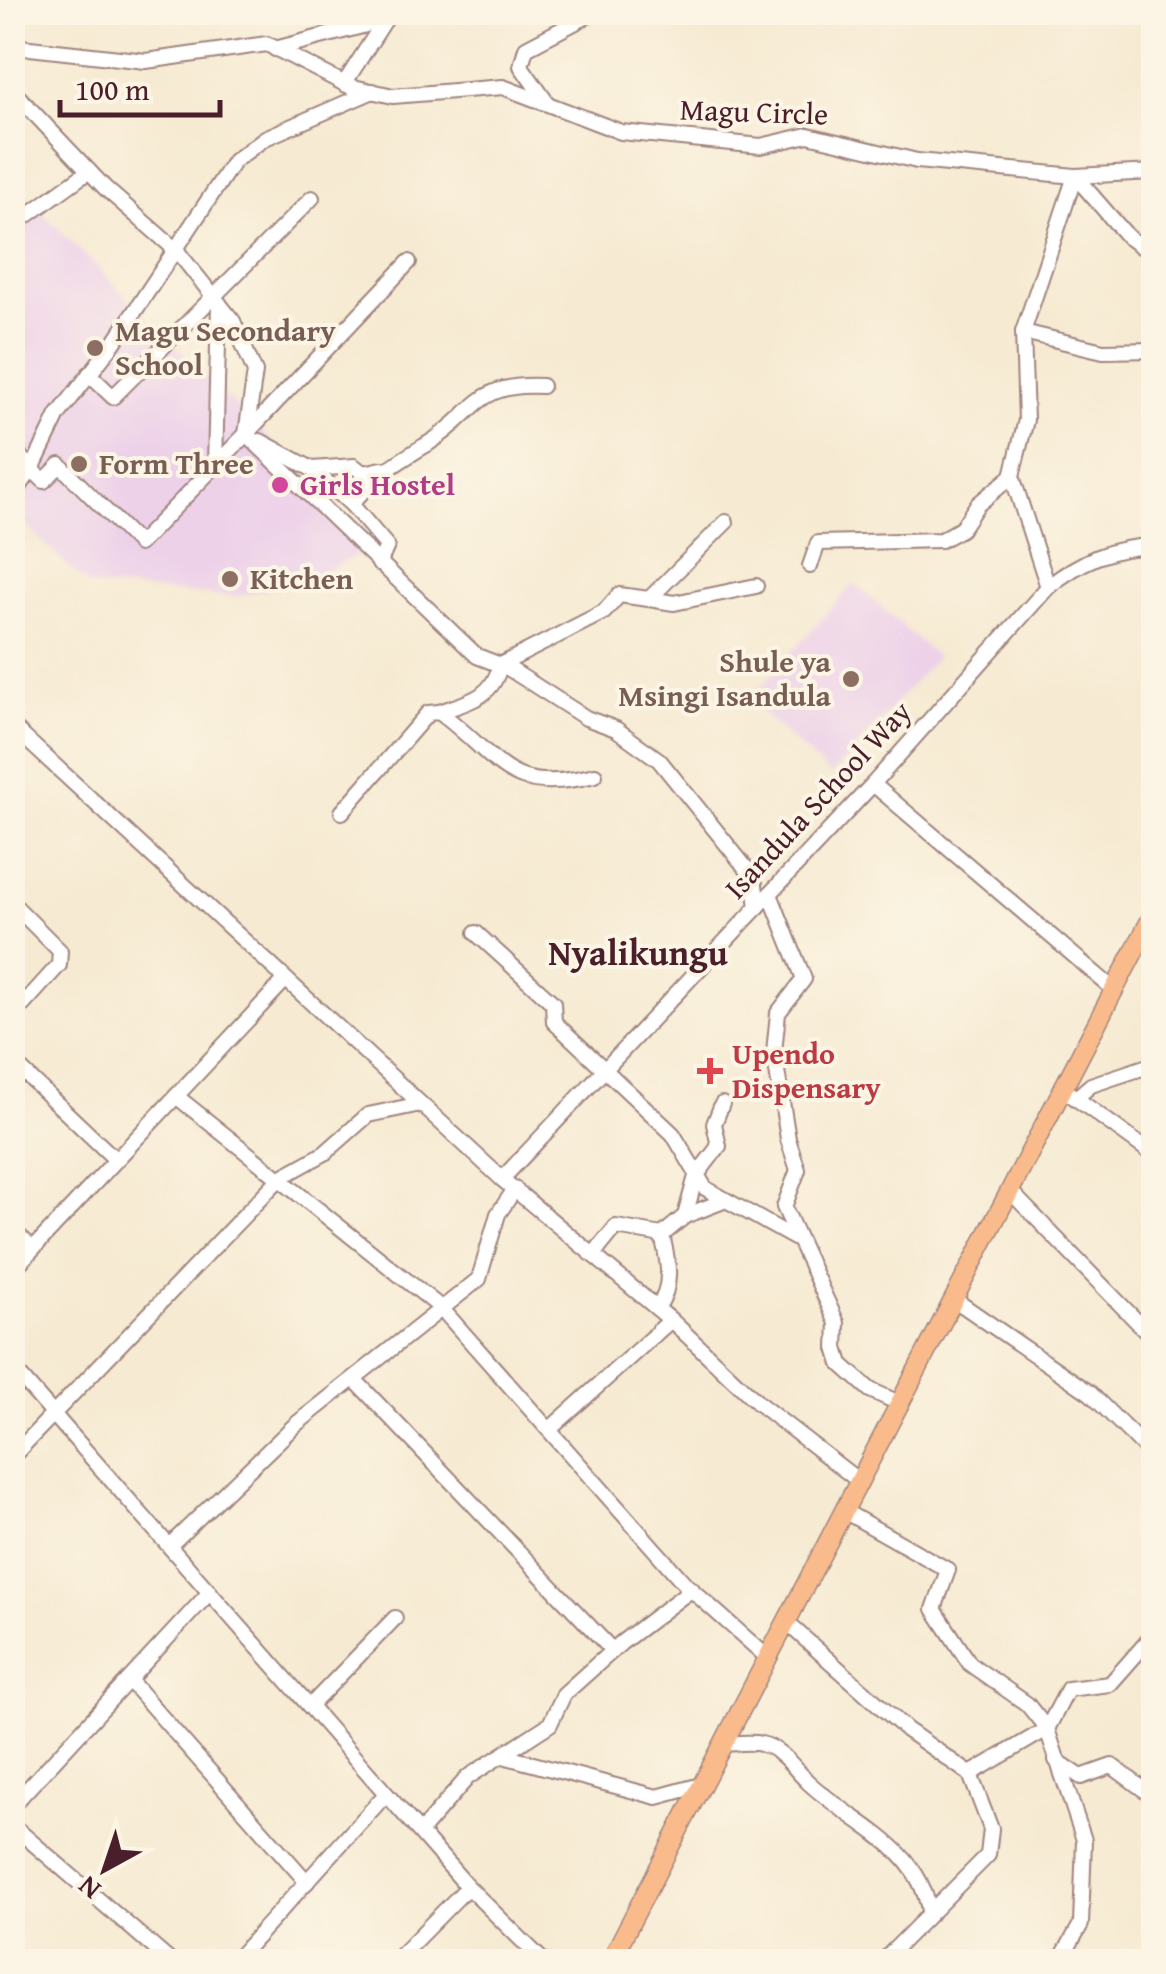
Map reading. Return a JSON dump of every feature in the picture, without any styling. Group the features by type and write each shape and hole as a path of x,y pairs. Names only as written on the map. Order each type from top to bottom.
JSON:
{"main road":[{"path":"610,1962 1012,1193 1069,1094 1112,988 1149,933 1154,913"}],"street":[{"path":"548,104 521,66 526,48 596,12"},
{"path":"275,48 387,16"},
{"path":"344,84 387,16"},
{"name":"Magu Circle","path":"12,46 146,62 266,44 344,84 394,96 503,87 621,132 761,146 808,136 917,161 1075,176 1154,172"},
{"path":"12,90 89,171 177,251 233,321 255,372 246,434"},
{"path":"12,496 32,469 58,416 177,251 234,161 265,138 373,91"},
{"path":"12,205 28,215 89,171"},
{"path":"1075,176 1128,236 1154,256"},
{"path":"1048,588 1012,476 1026,420 1023,332 1075,176"},
{"path":"90,374 114,397 216,299 312,198"},
{"path":"12,442 44,481 60,464 139,544 410,262"},
{"path":"215,466 216,299"},
{"path":"1023,332 1104,352 1154,350"},
{"path":"312,468 354,466 363,473 382,469 430,442 485,395 508,385 542,386"},
{"path":"246,434 312,468 350,504 387,546 379,564"},
{"path":"246,434 478,656 500,665 586,718 616,729 659,760 754,878 758,907"},
{"path":"350,504 382,469"},
{"path":"810,566 818,543 941,540 961,528 978,505 1012,476"},
{"path":"649,599 726,522"},
{"name":"Isandula School Way","path":"502,1179 873,784 1048,588 1074,566 1100,554 1154,546"},
{"path":"342,812 428,714 482,697 496,680 500,665 604,612 619,595 674,602 756,586"},
{"path":"439,712 507,772 534,783 595,775"},
{"path":"12,726 502,1179 672,1320 758,1403 860,1482"},
{"path":"873,784 1112,988"},
{"path":"770,894 804,979 778,1013 774,1052 784,1123 798,1170 784,1207 838,1323 836,1348 840,1364 870,1390 901,1404"},
{"path":"12,903 60,951 59,965 12,1017"},
{"path":"476,933 553,1003 554,1022 603,1072 673,1134 704,1188 797,1240"},
{"path":"12,1271 285,980"},
{"path":"12,1060 116,1160"},
{"path":"1069,1094 1154,1064"},
{"path":"1069,1094 1154,1155"},
{"path":"176,1096 441,1308 692,1589 767,1657"},
{"path":"12,1458 280,1178 325,1153 368,1116 421,1104"},
{"path":"685,1216 696,1176 719,1146 714,1124 722,1104"},
{"path":"169,1546 296,1425 479,1279 498,1214 515,1189"},
{"path":"1012,1193 1154,1339"},
{"path":"593,1255 616,1227 662,1235 685,1216 726,1200"},
{"path":"12,1230 32,1248"},
{"path":"658,1308 665,1297 669,1269 662,1235"},
{"path":"956,1300 1090,1393 1154,1458"},
{"path":"550,1429 672,1320"},
{"path":"12,1367 468,1887 544,1962"},
{"path":"354,1380 612,1650"},
{"path":"844,1511 948,1570 934,1608 970,1664 1027,1704 1047,1728 1084,1840 1081,1924 1063,1956 1065,1962"},
{"path":"420,1832 468,1777 550,1724 564,1694 612,1650 692,1589"},
{"path":"12,1806 210,1592"},
{"path":"311,1705 395,1618"},
{"path":"786,1622 907,1730 970,1774 992,1829 988,1855 887,1957"},
{"path":"970,1774 1047,1728 1068,1689 1110,1684 1154,1634"},
{"path":"129,1680 306,1882"},
{"path":"722,1744 763,1744 811,1785 888,1840 925,1885 929,1911"},
{"path":"503,1756 657,1797 702,1785"},
{"path":"1056,1760 1081,1777 1112,1766 1154,1797"},
{"path":"234,1962 386,1794"},
{"path":"12,1825 171,1962"},
{"path":"394,1962 468,1887"}],"shaded area":[{"name":"Magu Secondary School","path":"12,182 376,546 309,579 236,597 89,586 13,514"},
{"path":"854,583 937,657 831,775 748,701"}],"place":[{"name":"Magu Secondary School","path":"95,348"},
{"name":"Form Three","path":"79,464"},
{"name":"Girls Hostel","path":"280,485"},
{"name":"Kitchen","path":"230,579"},
{"name":"Shule ya Msingi Isandula","path":"851,679"},
{"name":"Upendo Dispensary","path":"710,1071"}],"district":[{"name":"Nyalikungu","path":"638,953"}]}
